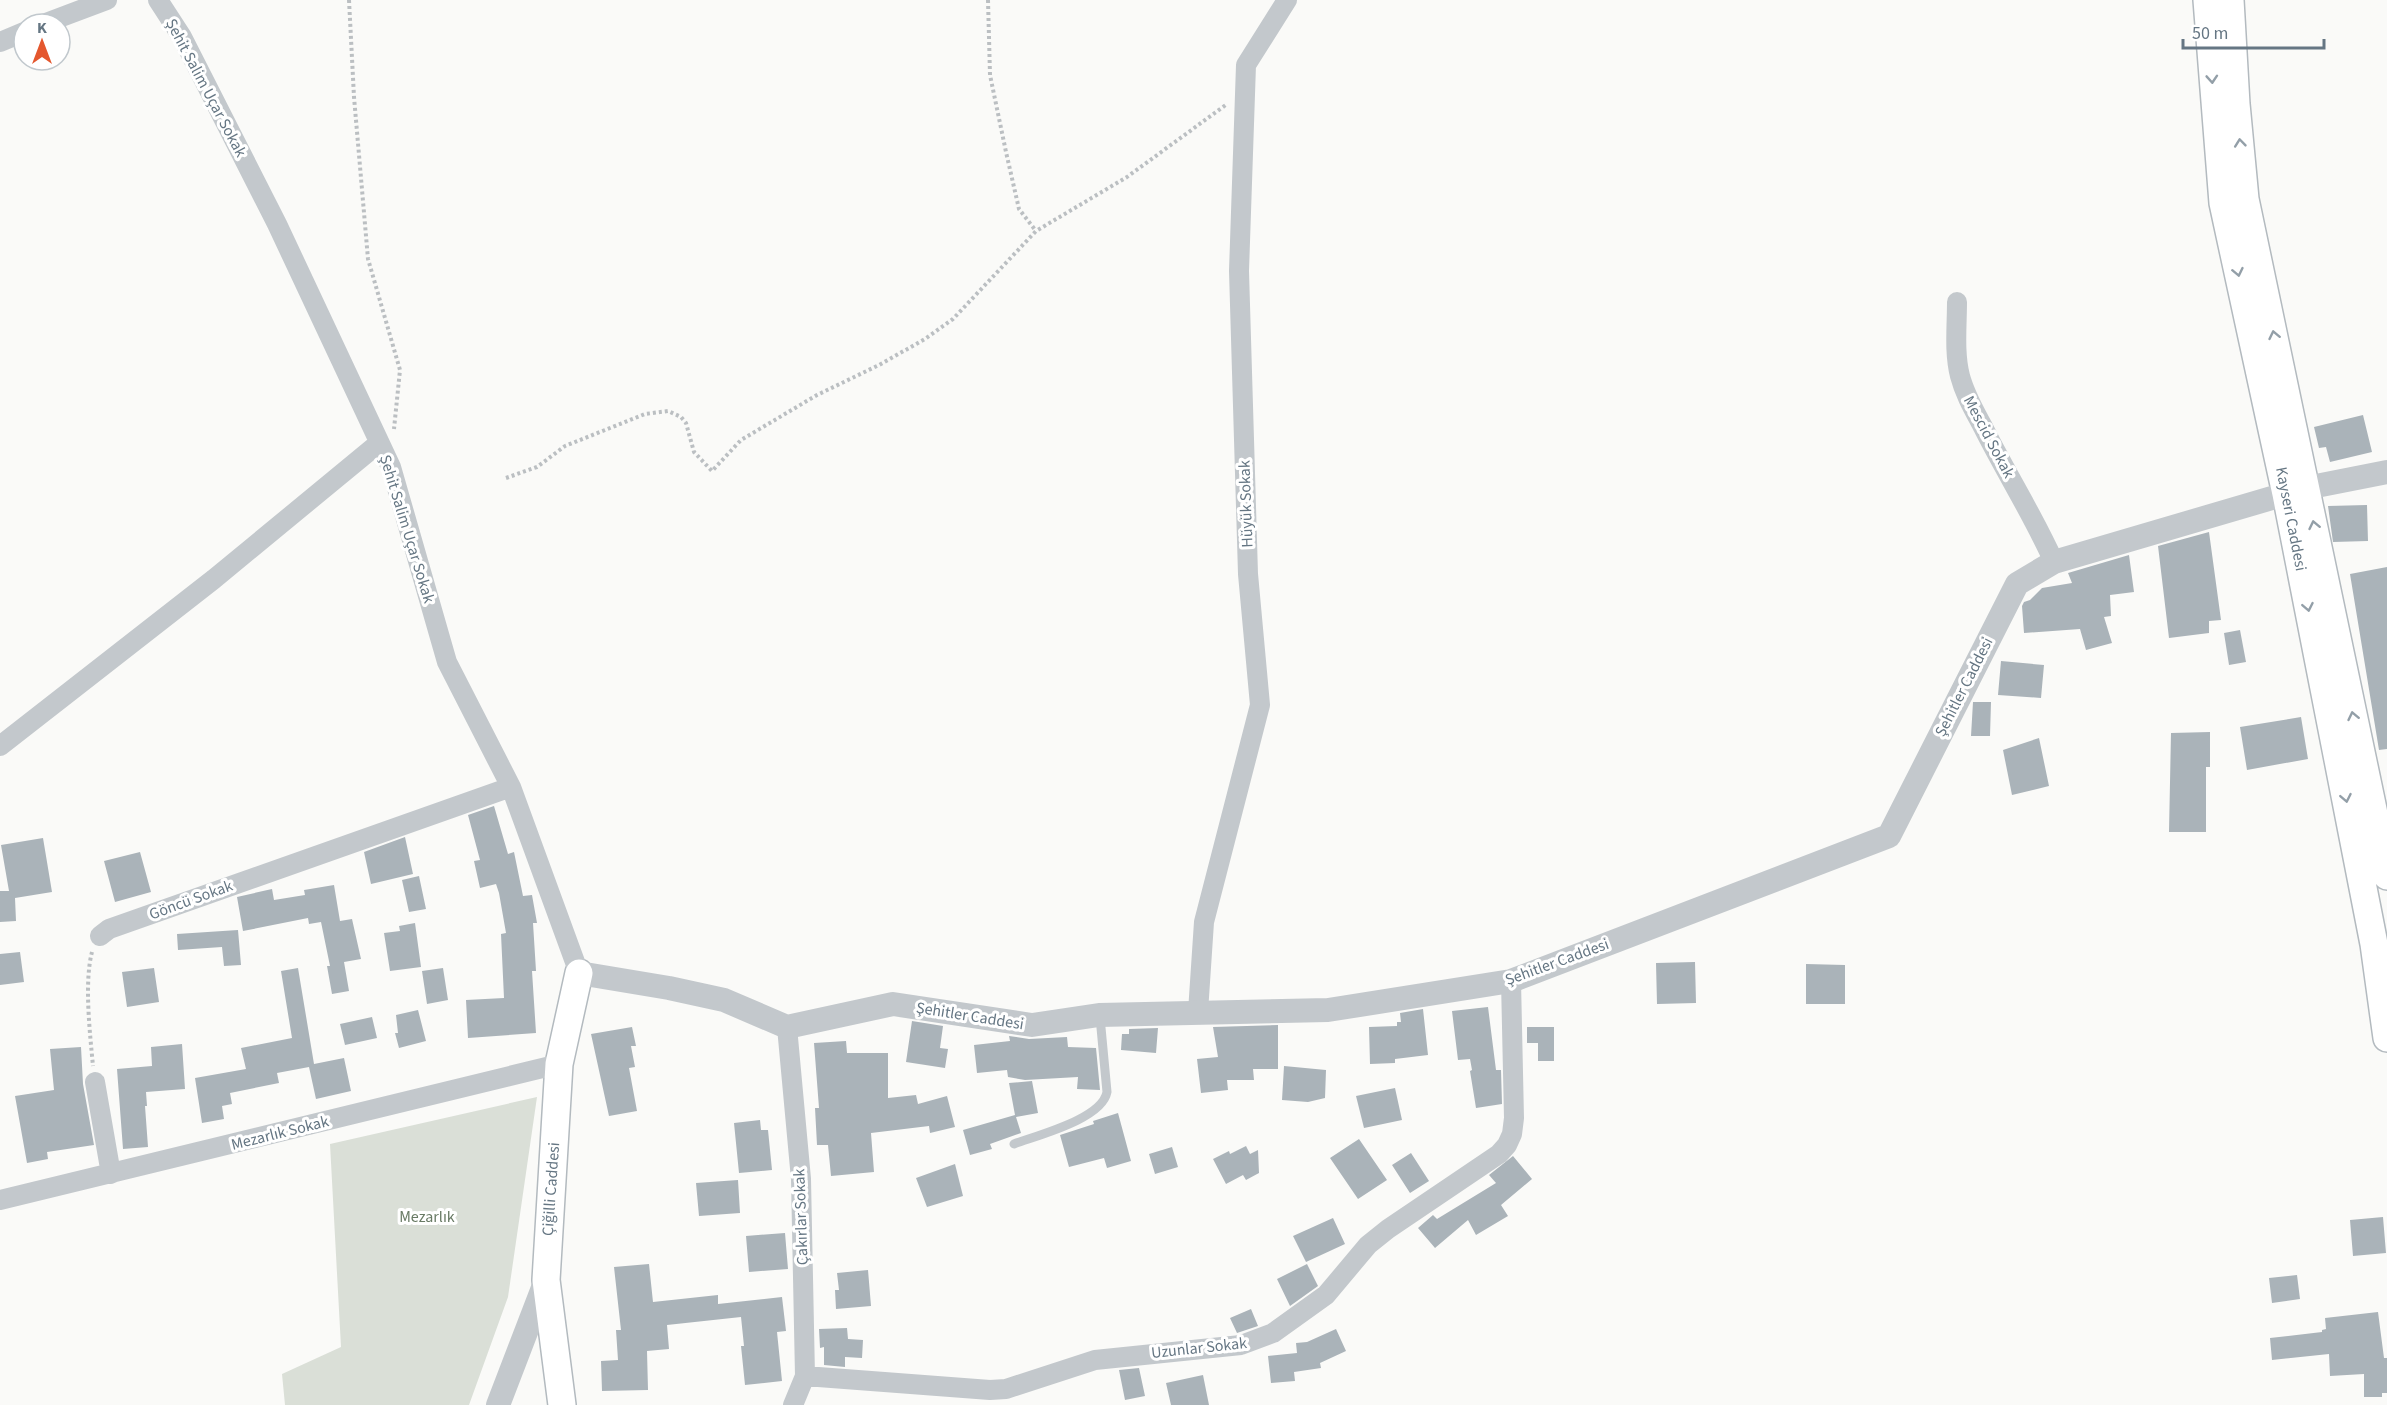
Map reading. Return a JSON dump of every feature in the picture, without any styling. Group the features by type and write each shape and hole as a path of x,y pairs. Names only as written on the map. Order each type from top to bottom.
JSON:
{"main road":[{"name":"Kayseri Caddesi","path":"2207,0 2223,203 2296,491 2387,876"},
{"name":"Kayseri Caddesi","path":"2230,0 2236,104 2246,199 2374,944 2387,1038"},
{"name":"Çiğilli Caddesi","path":"562,1405 546,1280 559,1065 579,974"}],"street":[{"path":"72,13 107,0"},
{"name":"Şehit Salim Uçar Sokak","path":"158,0 183,37 277,224 391,467 447,662 511,786 579,974"},
{"name":"Hüyük Sokak","path":"1198,1012 1204,922 1260,705 1248,574 1239,271 1246,65 1287,0"},
{"name":"Mescid Sokak","path":"1957,302 1959,374 1965,393 2006,472 2038,524 2054,562"},
{"path":"0,746 205,586 380,443"},
{"name":"Şehitler Caddesi","path":"787,1026 893,1004 1032,1025 1099,1015 1328,1010 1511,981 1889,836 2016,584 2054,562 2296,491 2387,472"},
{"name":"Göncü Sokak","path":"100,936 109,929 511,786"},
{"path":"579,974 669,988 724,1000 787,1026"},
{"name":"Uzunlar Sokak","path":"805,1376 1006,1389 1095,1360 1241,1345 1273,1333 1326,1295 1368,1245 1499,1154 1507,1145 1512,1134 1515,1099 1511,981"},
{"name":"Çakırlar Sokak","path":"787,1026 801,1179 805,1376 793,1405"},
{"name":"Mezarlık Sokak","path":"0,1200 559,1065"},
{"path":"95,1082 111,1174"},
{"path":"498,1405 546,1280"}],"lane":[{"path":"1014,1144 1085,1116 1100,1107 1106,1099 1099,1015"}],"path":[{"path":"349,0 354,97 368,260 400,370 391,467"},
{"path":"988,0 990,75 1006,152 1019,209 1036,231"},
{"path":"506,478 537,467 565,446 645,414 668,411 681,417 686,423 694,452 712,471 741,440 817,395 879,365 925,339 953,319 1036,231 1127,177 1245,91"},
{"path":"95,1082 88,964 93,947 100,936"}],"green space":[{"name":"Mezarlık","path":"537,1097 508,1297 469,1405 285,1405 282,1374 341,1347 330,1144"}],"building":[{"path":"2363,415 2372,452 2330,462 2326,447 2319,448 2314,427"},
{"path":"2367,505 2368,541 2333,542 2328,506"},
{"path":"2209,532 2221,620 2209,621 2209,633 2169,638 2158,546"},
{"path":"2129,555 2134,592 2110,595 2111,616 2104,617 2112,643 2086,650 2080,629 2024,633 2022,606 2042,588 2072,583 2068,573"},
{"path":"2387,567 2387,749 2379,750 2350,574"},
{"path":"2240,630 2246,662 2229,665 2224,633"},
{"path":"2001,661 2044,665 2041,698 1998,695"},
{"path":"1973,702 1991,702 1990,736 1971,736"},
{"path":"2301,717 2308,759 2247,770 2240,727"},
{"path":"2210,732 2210,767 2206,767 2206,832 2169,832 2171,733"},
{"path":"2039,738 2049,786 2012,795 2003,750"},
{"path":"494,806 508,854 514,852 523,896 532,895 537,923 533,923 536,971 532,971 536,1033 468,1038 466,1000 504,998 501,934 506,933 499,893 496,884 480,888 474,861 480,860 468,815"},
{"path":"405,837 413,874 371,884 364,852"},
{"path":"43,838 52,892 15,898 16,921 0,922 0,891 9,891 1,845"},
{"path":"140,852 151,892 115,902 104,861"},
{"path":"419,876 426,909 409,912 402,880"},
{"path":"334,885 340,921 352,919 361,959 344,962 349,991 332,994 327,966 330,966 321,922 309,924 308,918 243,931 237,897 272,889 274,900 305,895 304,890"},
{"path":"415,923 421,967 390,971 384,933 400,931 399,926"},
{"path":"238,930 241,965 224,966 222,947 178,950 177,934"},
{"path":"20,952 24,982 0,985 0,954"},
{"path":"1695,962 1696,1003 1657,1004 1656,963"},
{"path":"1806,964 1845,965 1845,1004 1806,1004"},
{"path":"154,968 159,1002 127,1007 122,972"},
{"path":"298,968 314,1064 344,1058 351,1091 316,1099 309,1067 277,1073 279,1083 230,1093 232,1104 222,1106 224,1119 202,1123 195,1078 246,1069 241,1048 292,1038 281,971"},
{"path":"443,968 448,1000 427,1004 422,971"},
{"path":"1488,1007 1496,1070 1501,1070 1502,1104 1476,1108 1470,1059 1458,1060 1452,1011"},
{"path":"1423,1009 1428,1055 1395,1059 1395,1063 1370,1064 1369,1027 1397,1026 1397,1022 1401,1022 1400,1013"},
{"path":"418,1010 426,1041 399,1048 395,1033 398,1033 396,1015"},
{"path":"372,1017 377,1038 345,1045 340,1024"},
{"path":"912,1021 943,1026 940,1048 948,1049 945,1068 906,1062"},
{"path":"1278,1025 1278,1069 1253,1069 1254,1080 1227,1080 1228,1090 1201,1093 1197,1059 1218,1057 1213,1027"},
{"path":"632,1027 636,1046 631,1046 635,1067 629,1068 637,1111 609,1116 591,1034"},
{"path":"1527,1027 1554,1027 1554,1061 1538,1061 1538,1043 1527,1043"},
{"path":"1158,1028 1156,1053 1121,1050 1122,1034 1129,1034 1129,1029"},
{"path":"1009,1036 1029,1039 1067,1037 1068,1047 1096,1048 1100,1090 1077,1089 1078,1077 1025,1080 1008,1077 1007,1070 977,1073 974,1045 1010,1041"},
{"path":"846,1041 847,1053 888,1053 888,1098 916,1095 918,1104 947,1096 955,1127 930,1133 929,1126 871,1133 874,1172 831,1176 828,1145 817,1145 815,1108 819,1108 814,1043"},
{"path":"182,1044 185,1089 146,1092 148,1147 123,1149 117,1069 152,1066 151,1047"},
{"path":"81,1047 83,1084 94,1145 47,1152 48,1159 27,1163 15,1096 54,1090 50,1049"},
{"path":"1284,1066 1326,1070 1325,1098 1308,1102 1282,1100"},
{"path":"1032,1081 1038,1113 1016,1117 1021,1133 990,1144 992,1149 970,1155 963,1130 1015,1115 1009,1083"},
{"path":"1395,1088 1402,1120 1364,1128 1356,1096"},
{"path":"1118,1113 1131,1161 1107,1168 1104,1158 1069,1167 1060,1135"},
{"path":"760,1120 761,1130 768,1130 772,1170 739,1173 734,1123"},
{"path":"1359,1139 1387,1180 1358,1199 1330,1158"},
{"path":"1246,1146 1250,1154 1258,1150 1259,1173 1246,1180 1243,1175 1226,1184 1213,1159"},
{"path":"1172,1147 1178,1167 1155,1174 1149,1154"},
{"path":"1411,1153 1429,1181 1410,1193 1392,1165"},
{"path":"1513,1156 1532,1179 1501,1205 1508,1216 1476,1235 1468,1220 1435,1248 1418,1228 1433,1215 1437,1219 1496,1183 1489,1175"},
{"path":"955,1164 963,1196 927,1207 916,1178"},
{"path":"738,1180 740,1213 699,1216 696,1183"},
{"path":"2383,1217 2386,1253 2353,1256 2350,1220"},
{"path":"1333,1218 1345,1244 1306,1262 1293,1236"},
{"path":"785,1233 788,1269 749,1272 746,1236"},
{"path":"649,1264 653,1302 718,1295 718,1304 782,1297 786,1331 777,1332 782,1381 745,1385 741,1317 667,1325 669,1349 647,1351 648,1390 602,1391 601,1361 618,1360 616,1330 621,1330 614,1267"},
{"path":"1307,1264 1318,1286 1290,1306 1277,1279"},
{"path":"868,1270 871,1306 836,1309 835,1290 839,1290 837,1273"},
{"path":"2297,1275 2300,1299 2272,1303 2269,1278"},
{"path":"1251,1309 1258,1326 1237,1333 1230,1318"},
{"path":"2378,1312 2384,1358 2387,1358 2387,1393 2382,1393 2382,1397 2364,1397 2364,1374 2330,1376 2329,1354 2272,1360 2270,1338 2322,1332 2326,1329 2325,1318"},
{"path":"847,1328 848,1339 863,1340 862,1358 845,1357 845,1367 824,1365 824,1347 820,1348 819,1329"},
{"path":"1336,1329 1346,1351 1320,1363 1321,1368 1294,1372 1295,1381 1271,1383 1268,1356 1297,1353 1296,1343 1307,1342"},
{"path":"1139,1368 1145,1396 1125,1400 1119,1370"},
{"path":"1203,1375 1209,1405 1171,1405 1166,1383"}]}
